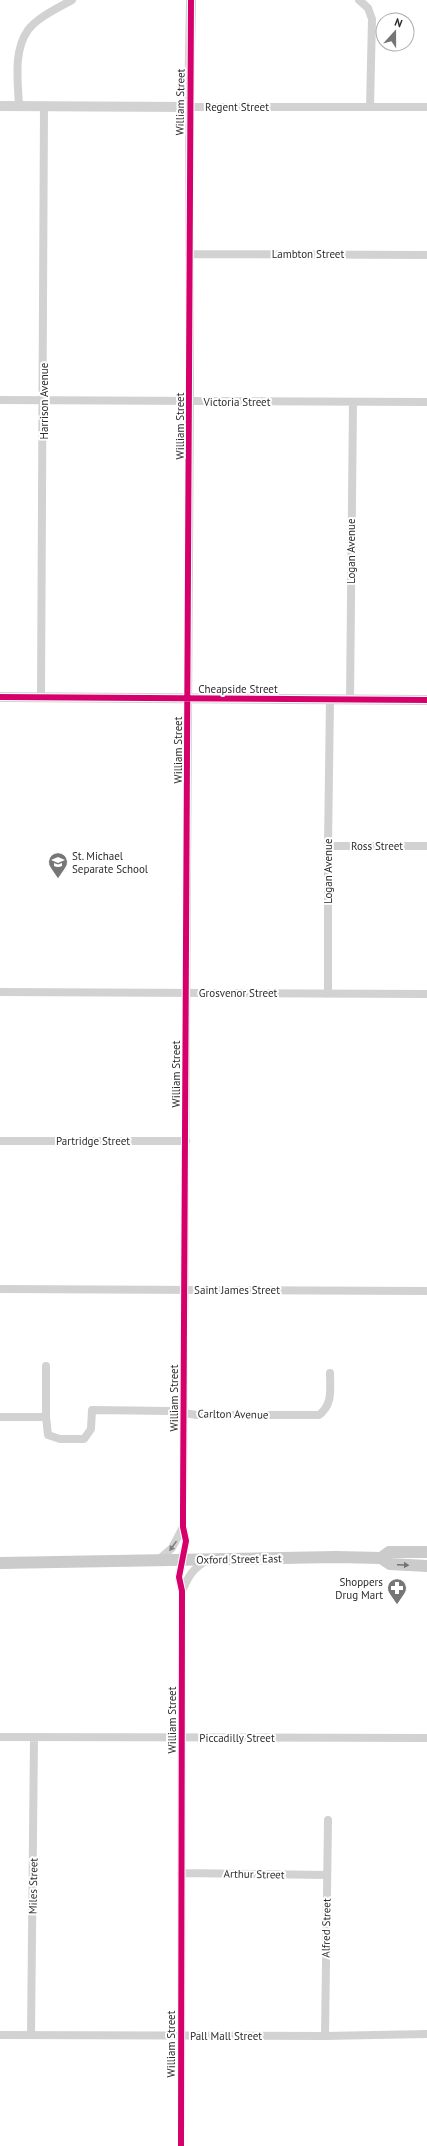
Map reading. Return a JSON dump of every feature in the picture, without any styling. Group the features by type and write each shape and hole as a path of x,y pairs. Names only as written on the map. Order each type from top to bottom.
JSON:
{"main road":[{"name":"Oxford Street East","path":"382,1558 389,1552 427,1552"},
{"name":"Oxford Street East","path":"0,1563 382,1558 390,1564 427,1566"}],"street":[{"path":"18,106 18,56 28,30 45,16 72,0"},
{"name":"William Street","path":"181,2146 182,1591 179,1577 186,1541 183,1527 187,993 191,0"},
{"path":"359,0 368,8 372,20 370,107"},
{"name":"Regent Street","path":"0,106 427,107"},
{"name":"Harrison Avenue","path":"41,697 44,400 44,106"},
{"name":"Lambton Street","path":"189,254 427,255"},
{"name":"Victoria Street","path":"0,400 353,403 427,402"},
{"name":"Logan Avenue","path":"350,699 353,403"},
{"name":"Cheapside Street","path":"0,697 427,700"},
{"name":"Logan Avenue","path":"328,994 330,700"},
{"name":"Ross Street","path":"328,846 427,846"},
{"name":"Grosvenor Street","path":"0,992 427,994"},
{"name":"Partridge Street","path":"0,1141 186,1140"},
{"name":"Saint James Street","path":"0,1289 427,1291"},
{"name":"Carlton Avenue","path":"46,1366 46,1417 48,1435 60,1439 84,1439 91,1429 92,1410 184,1413 197,1415 319,1415 325,1411 330,1402 330,1373"},
{"path":"0,1417 46,1417"},
{"name":"William Street","path":"157,1561 172,1548 183,1527"},
{"path":"182,1591 185,1580 193,1570 207,1560"},
{"name":"Piccadilly Street","path":"0,1737 427,1738"},
{"name":"Miles Street","path":"31,2035 34,1737"},
{"name":"Alfred Street","path":"325,2036 328,1820"},
{"name":"Arthur Street","path":"181,1873 327,1875"},
{"name":"Pall Mall Street","path":"0,2035 325,2036 427,2034"}],"cycle path":[{"path":"181,2146 182,1591 179,1577 186,1541 183,1527 183,1510 191,0"},
{"path":"0,697 427,700"}],"place":[{"name":"St. Michael Separate School","path":"58,879"},
{"name":"Shoppers Drug Mart","path":"397,1605"}]}
